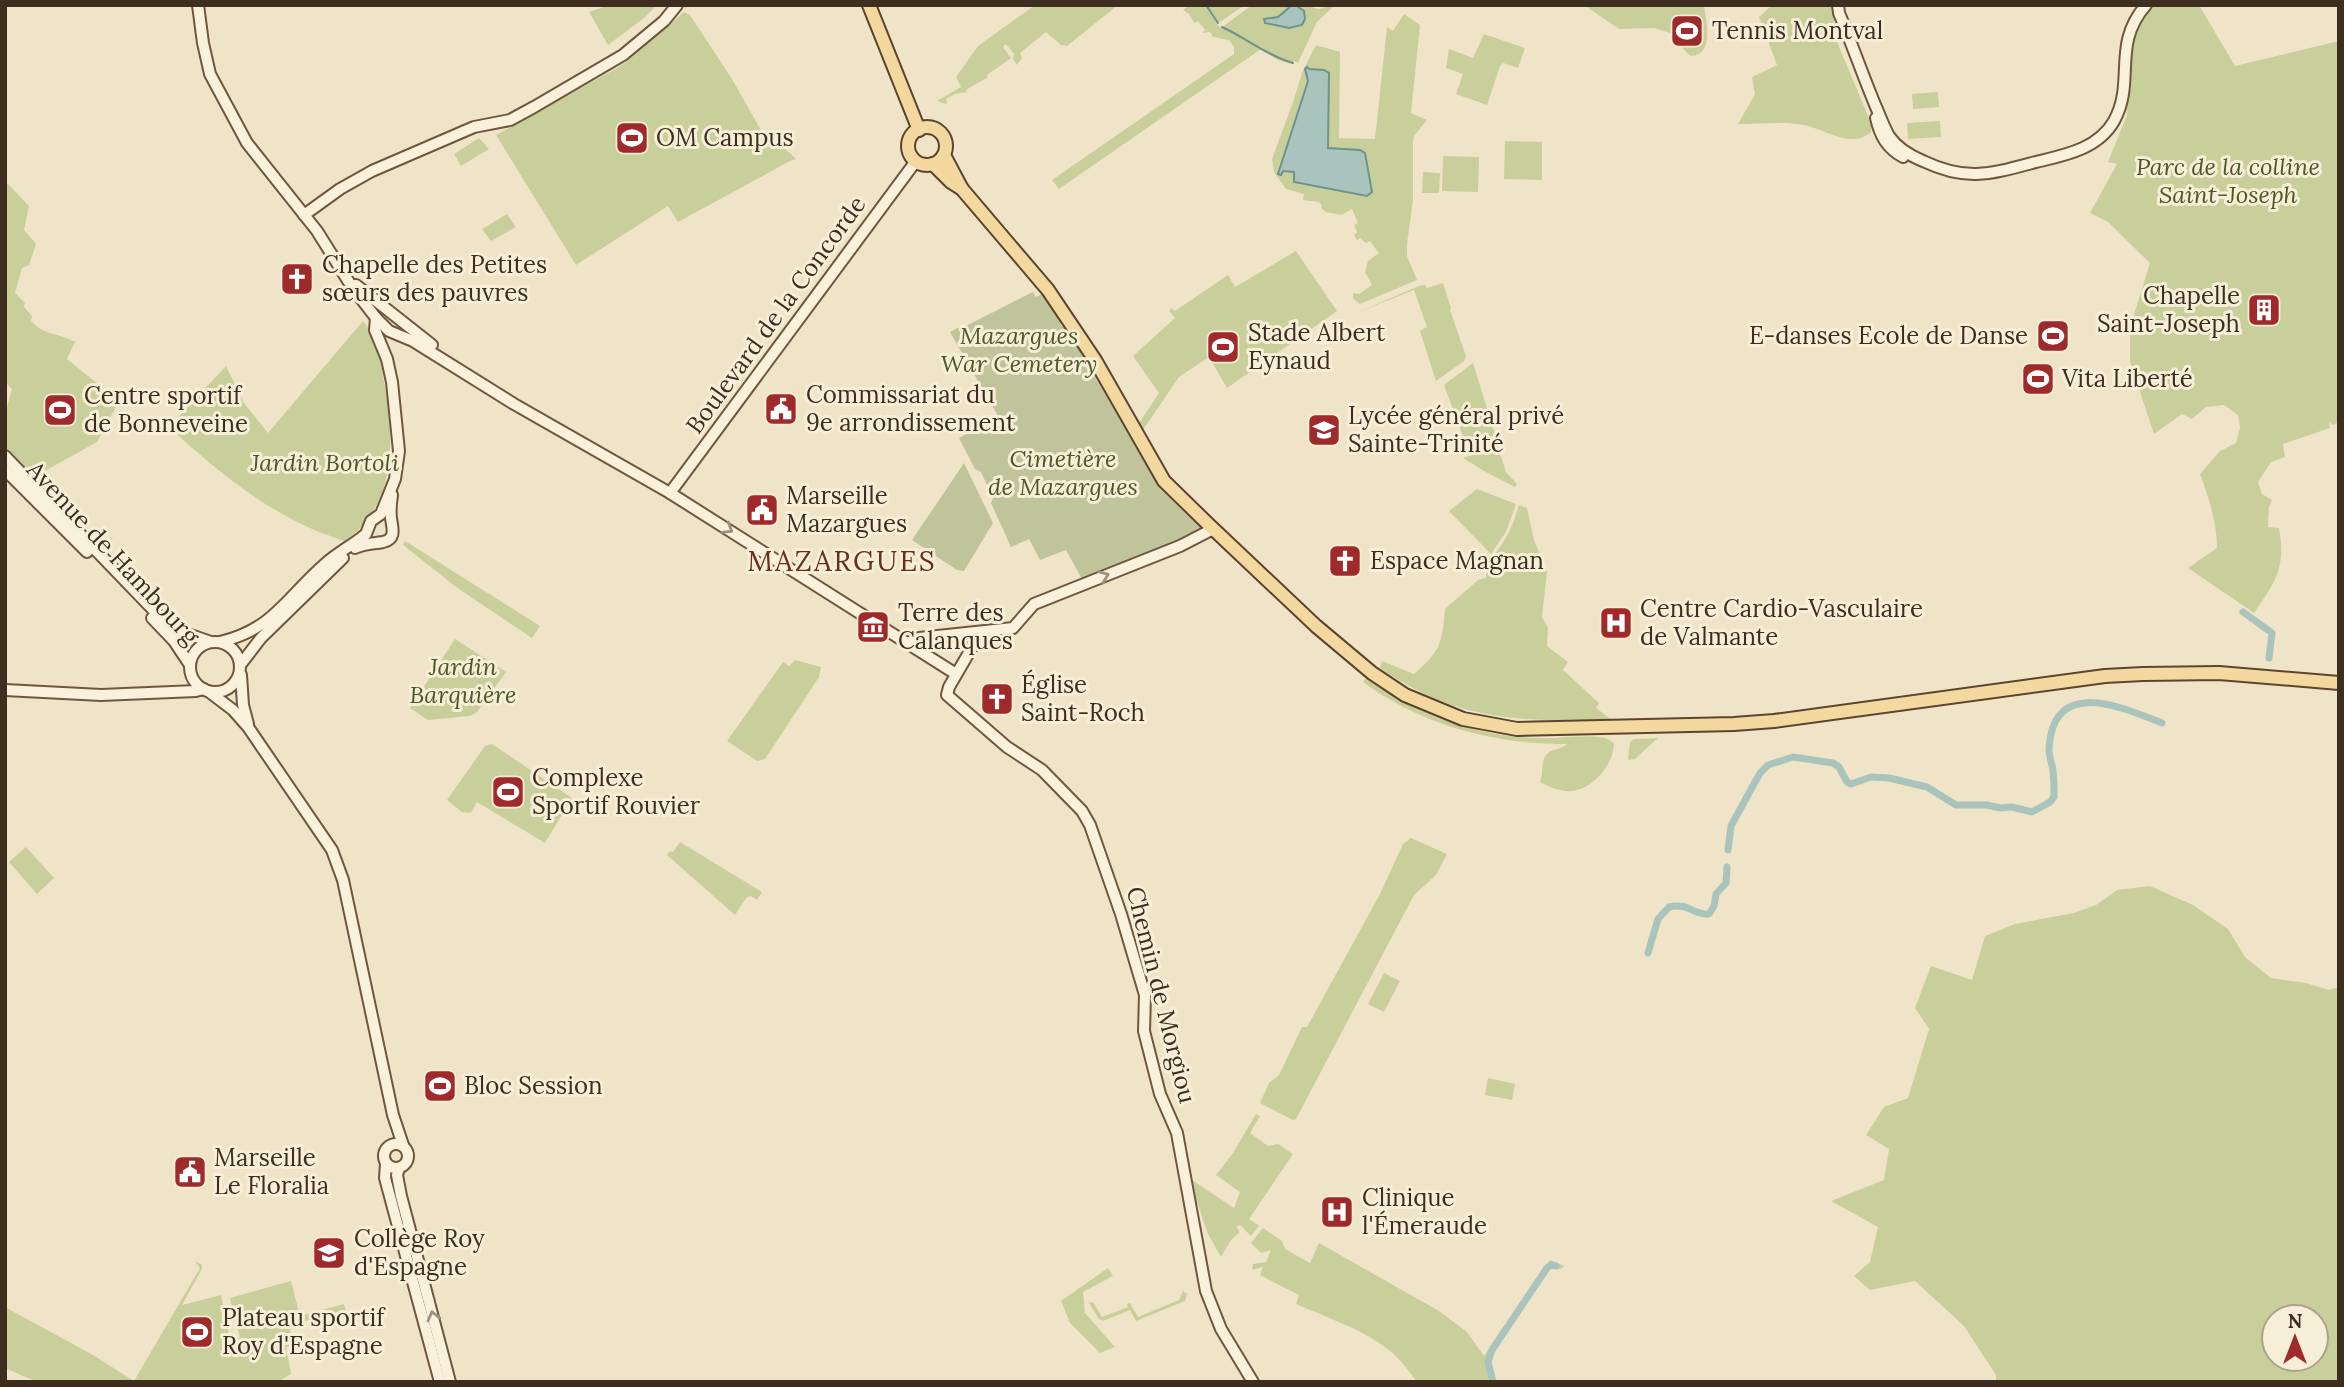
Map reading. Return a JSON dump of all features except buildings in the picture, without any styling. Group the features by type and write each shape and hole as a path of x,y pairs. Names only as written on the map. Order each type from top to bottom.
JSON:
{"main road":[{"path":"869,5 919,130"},
{"path":"932,128 942,135 946,146 944,155 933,164 916,162 910,154 912,136 919,130 932,128"},
{"path":"944,155 962,188 1048,290 1175,489 1213,529 1334,640 1372,673 1419,703 1463,719 1503,728 1590,729 1734,724 1809,717 2105,676 2219,673 2339,683"},
{"path":"933,164 951,182 962,188"}],"street":[{"path":"5,688 101,695 225,690 232,686 240,668 261,638 348,553 358,547 385,541 391,537 394,529 391,521 391,491 397,470 399,439 387,359 375,324 317,231 247,143 214,83 205,53 198,5"},
{"path":"304,215 340,188 372,171 474,127 510,120 534,107 633,48 680,5"},
{"path":"1838,5 1870,92 1879,133 1891,150 1945,178 1965,182 1990,178 2017,167 2077,151 2091,144 2113,122 2123,93 2127,36 2134,20 2146,5"},
{"path":"1844,5 1847,32"},
{"name":"Boulevard de la Concorde","path":"670,493 916,162"},
{"path":"315,206 317,231"},
{"path":"350,283 435,346 448,362"},
{"path":"375,324 379,314 391,314"},
{"path":"387,359 393,333 391,314"},
{"path":"375,324 413,341 581,444 670,493 956,674 981,632"},
{"name":"Avenue de Hambourg","path":"5,456 162,619 185,633 216,642"},
{"name":"Avenue de Hambourg","path":"5,470 170,636 190,667"},
{"path":"161,692 177,687 184,681 197,650 245,635 269,620 328,561 361,538 371,522 381,514 386,496 391,491"},
{"path":"371,522 385,517 391,521"},
{"path":"371,522 370,536 377,541"},
{"path":"907,643 919,638 1013,628 1038,603 1187,543 1213,529"},
{"path":"216,642 234,650 240,668 248,727"},
{"path":"190,667 195,681 233,710 248,727 332,850 343,880 393,1115 407,1150 408,1158 405,1164 392,1167 386,1163"},
{"name":"Chemin de Morgiou","path":"956,674 947,695 1007,747 1042,770 1082,811 1094,833 1145,995 1144,1031 1160,1094 1177,1133 1206,1291 1221,1329 1253,1382"},
{"path":"393,1115 389,1145 384,1153 385,1178 440,1382"},
{"path":"389,1145 403,1145"},
{"path":"399,1167 398,1181 450,1382"}],"green space":[{"path":"609,5 657,5 608,45 589,12"},
{"path":"1035,5 1118,5 1067,46 1061,45 1046,32 1020,53 1022,58 1017,65 1013,59 1014,54 1006,44 1003,47 1011,58 987,75 988,77 966,90 967,92 946,99 946,104 937,101 961,87 956,77 978,46"},
{"path":"1186,5 1245,5 1217,24 1221,28 1252,5 1310,5 1319,9 1335,5 1317,22 1298,63 1278,60 1261,49 1059,189 1052,180 1234,54 1234,47 1229,40 1213,37 1210,32 1202,33 1205,30 1198,21 1194,23 1183,10"},
{"name":"Tennis Montval","path":"1584,5 1704,5 1706,43 1699,54 1691,56 1670,33 1654,28 1619,29"},
{"path":"1772,5 1833,5 1835,37 1871,123 1871,132 1864,137 1847,139 1796,124 1738,124 1755,94 1752,77 1777,65 1759,17"},
{"name":"Parc de la colline Saint-Joseph","path":"2151,5 2199,5 2235,66 2339,41 2339,422 2333,425 2329,422 2330,428 2283,444 2285,457 2271,462 2258,482 2262,494 2272,500 2268,527 2279,528 2281,554 2273,583 2254,613 2188,568 2217,548 2214,520 2200,474 2220,451 2236,443 2240,428 2238,415 2224,405 2206,407 2192,419 2182,414 2154,434 2130,362 2130,327 2150,263 2108,222 2090,213 2117,164 2108,162 2127,115 2128,44 2143,13"},
{"name":"OM Campus","path":"684,12 690,15 732,79 766,139 773,137 796,159 678,222 668,206 576,265 496,135 624,64"},
{"path":"1404,14 1420,25 1411,113 1427,120 1413,141 1413,200 1407,256 1417,280 1360,304 1353,298 1353,293 1359,294 1372,285 1365,272 1368,261 1379,253 1370,241 1366,243 1360,238 1357,240 1354,225 1358,223 1352,209 1341,215 1326,212 1319,202 1303,200 1304,194 1286,189 1274,172 1272,159 1303,70 1316,45 1340,52 1339,138 1375,139 1387,27 1393,31"},
{"path":"1484,34 1525,48 1518,68 1503,63 1500,66 1487,105 1456,94 1463,74 1446,68 1449,49 1473,58"},
{"path":"1938,92 1939,107 1913,109 1912,94"},
{"path":"1940,121 1941,137 1908,139 1907,123"},
{"path":"479,138 489,149 461,166 454,154"},
{"path":"1505,141 1542,142 1542,180 1504,179"},
{"path":"1443,156 1479,157 1478,192 1442,191"},
{"path":"1423,172 1440,173 1439,193 1422,193"},
{"name":"Centre sportif de Bonneveine","path":"8,184 29,206 24,230 36,244 29,265 22,268 15,293 25,303 24,307 36,326 75,342 67,359 99,385 109,403 116,407 97,442 34,477 5,446 5,414 12,389 5,382 5,185"},
{"path":"507,214 516,227 491,241 482,229"},
{"name":"Stade Albert Eynaud","path":"1296,251 1337,311 1227,388 1209,357 1179,377 1143,430 1139,423 1159,393 1133,356 1175,318 1169,311 1172,308 1175,311 1228,275 1235,287"},
{"path":"1443,283 1466,356 1464,361 1436,381 1420,331 1427,327 1414,290 1356,313 1419,286 1425,285 1427,288"},
{"name":"Cimetière de Mazargues","path":"1033,292 1036,297 1042,294 1060,319 1061,326 1066,327 1160,489 1202,529 1200,534 1083,581 1066,550 1040,560 1029,539 1011,547 991,503 993,498 981,472 975,469 959,438 998,416 950,332"},
{"name":"Jardin Bortoli","path":"363,321 372,334 380,357 390,425 390,447 383,489 375,508 362,526 345,541 273,509 208,462 169,427 226,366 244,403 268,433"},
{"path":"1473,363 1498,444 1463,454 1462,449 1467,447 1444,385"},
{"path":"1498,447 1506,472 1517,484 1515,487 1463,458"},
{"name":"Cimetière de Mazargues","path":"964,463 993,523 964,571 957,570 912,540"},
{"path":"1477,489 1516,504 1506,532 1491,554 1449,511"},
{"path":"1519,505 1527,508 1534,540 1547,572 1542,617 1548,628 1547,646 1568,662 1563,670 1599,703 1596,708 1612,720 1520,718 1465,709 1409,686 1380,668 1382,661 1414,674 1430,659 1441,639 1445,609 1478,580 1486,578 1489,565 1509,532"},
{"path":"405,541 540,626 532,638 456,587 403,545"},
{"name":"Jardin Barquière","path":"455,639 506,672 477,712 470,716 428,720 410,708"},
{"path":"795,660 821,667 819,677 765,759 757,761 727,741 783,662 789,666"},
{"path":"1366,678 1406,703 1446,721 1489,733 1512,736 1606,738 1614,743 1613,751 1601,774 1587,786 1572,791 1555,789 1540,782 1544,760 1549,752 1567,744 1512,740 1460,730 1386,697 1363,682"},
{"path":"1658,738 1635,759 1628,760 1630,742 1634,739"},
{"name":"Complexe Sportif Rouvier","path":"492,744 572,798 545,843 477,802 471,813 462,812 447,800 485,746"},
{"path":"1411,838 1447,854 1436,875 1414,895 1296,1119 1293,1120 1260,1103 1269,1083 1279,1075 1302,1027 1307,1027 1380,894 1403,844"},
{"path":"680,842 762,892 757,900 751,896 746,898 735,915 667,855 670,851 673,852"},
{"path":"26,847 54,878 37,894 9,862"},
{"path":"2150,886 2193,905 2228,929 2245,957 2271,978 2306,983 2329,990 2339,987 2339,1382 1996,1382 1996,1375 1964,1326 1915,1281 1870,1290 1854,1276 1870,1262 1878,1227 1831,1201 1884,1180 1889,1149 1866,1135 1884,1107 1908,1098 1929,1029 1915,1008 1931,966 1972,980 1985,936 2015,924 2074,913 2096,905 2117,890"},
{"path":"1384,973 1400,981 1384,1012 1368,1004"},
{"path":"1488,1078 1515,1084 1512,1100 1485,1095"},
{"path":"1256,1114 1260,1116 1250,1133 1268,1146 1278,1144 1293,1154 1249,1219 1259,1226 1251,1236 1240,1225 1236,1227 1240,1232 1231,1240 1221,1257 1208,1234 1189,1178 1234,1208 1240,1192 1216,1175 1233,1153"},
{"path":"1263,1228 1282,1241 1285,1249 1310,1263 1319,1243 1439,1311 1467,1332 1484,1356 1550,1260 1564,1266 1561,1269 1549,1268 1493,1354 1491,1362 1497,1382 1417,1382 1401,1362 1382,1345 1296,1304 1299,1295 1260,1275 1263,1267 1252,1270 1253,1264 1266,1262 1271,1250 1261,1253 1251,1243"},
{"path":"195,1261 202,1265 202,1269 182,1305 221,1295 230,1341 240,1338 230,1298 287,1282 291,1281 300,1316 344,1304 346,1311 289,1325 294,1345 286,1347 291,1374 278,1382 37,1382 5,1368 5,1307 93,1355 134,1381 200,1268"},
{"path":"1108,1268 1113,1276 1083,1292 1085,1313 1115,1347 1100,1353 1070,1323 1061,1301"},
{"path":"1183,1291 1187,1294 1185,1301 1136,1321 1130,1310 1103,1321 1089,1303 1093,1302 1102,1317 1128,1307 1127,1304 1130,1303 1138,1317 1179,1300"}],"water":[{"path":"1291,6 1297,6 1304,11 1305,19 1302,25 1289,28 1265,23 1264,19 1278,17"},
{"path":"1307,67 1329,73 1328,148 1360,150 1365,153 1372,192 1367,196 1294,182 1294,172 1283,171 1281,175 1278,174 1308,81 1305,69"}],"waterway":[{"path":"1206,5 1218,23"},
{"path":"1222,27 1293,63"},
{"path":"2243,612 2272,633 2269,658"},
{"path":"1728,850 1731,826 1760,773 1768,765 1793,757 1833,763 1851,784 1871,777 1889,778 1927,787 1956,805 2012,807 2032,812 2054,797 2049,749 2053,727 2062,712 2075,705 2091,703 2127,710 2162,723"},
{"path":"1648,953 1658,919 1669,907 1681,906 1709,914 1716,894 1726,883 1727,867"},
{"path":"1493,1382 1488,1362 1492,1350 1547,1268 1556,1266"}],"place":[{"name":"Tennis Montval","path":"1687,31"},
{"name":"OM Campus","path":"632,138"},
{"name":"Chapelle des Petites sœurs des pauvres","path":"297,279"},
{"name":"Chapelle Saint-Joseph","path":"2264,310"},
{"name":"E-danses Ecole de Danse","path":"2053,336"},
{"name":"Stade Albert Eynaud","path":"1223,347"},
{"name":"Vita Liberté","path":"2038,379"},
{"name":"Commissariat du 9e arrondissement","path":"781,409"},
{"name":"Centre sportif de Bonneveine","path":"60,410"},
{"name":"Lycée général privé Sainte-Trinité","path":"1324,430"},
{"name":"Marseille Mazargues","path":"762,510"},
{"name":"Espace Magnan","path":"1345,561"},
{"name":"Centre Cardio-Vasculaire de Valmante","path":"1616,623"},
{"name":"Terre des Calanques","path":"873,627"},
{"name":"Église Saint-Roch","path":"997,699"},
{"name":"Complexe Sportif Rouvier","path":"508,792"},
{"name":"Bloc Session","path":"440,1086"},
{"name":"Marseille Le Floralia","path":"190,1172"},
{"name":"Clinique l'Émeraude","path":"1337,1212"},
{"name":"Collège Roy d'Espagne","path":"329,1253"},
{"name":"Plateau sportif Roy d'Espagne","path":"197,1332"}],"district":[{"name":"MAZARGUES","path":"842,561"}],"park label":[{"name":"Mazargues War Cemetery","path":"1019,350"}]}
